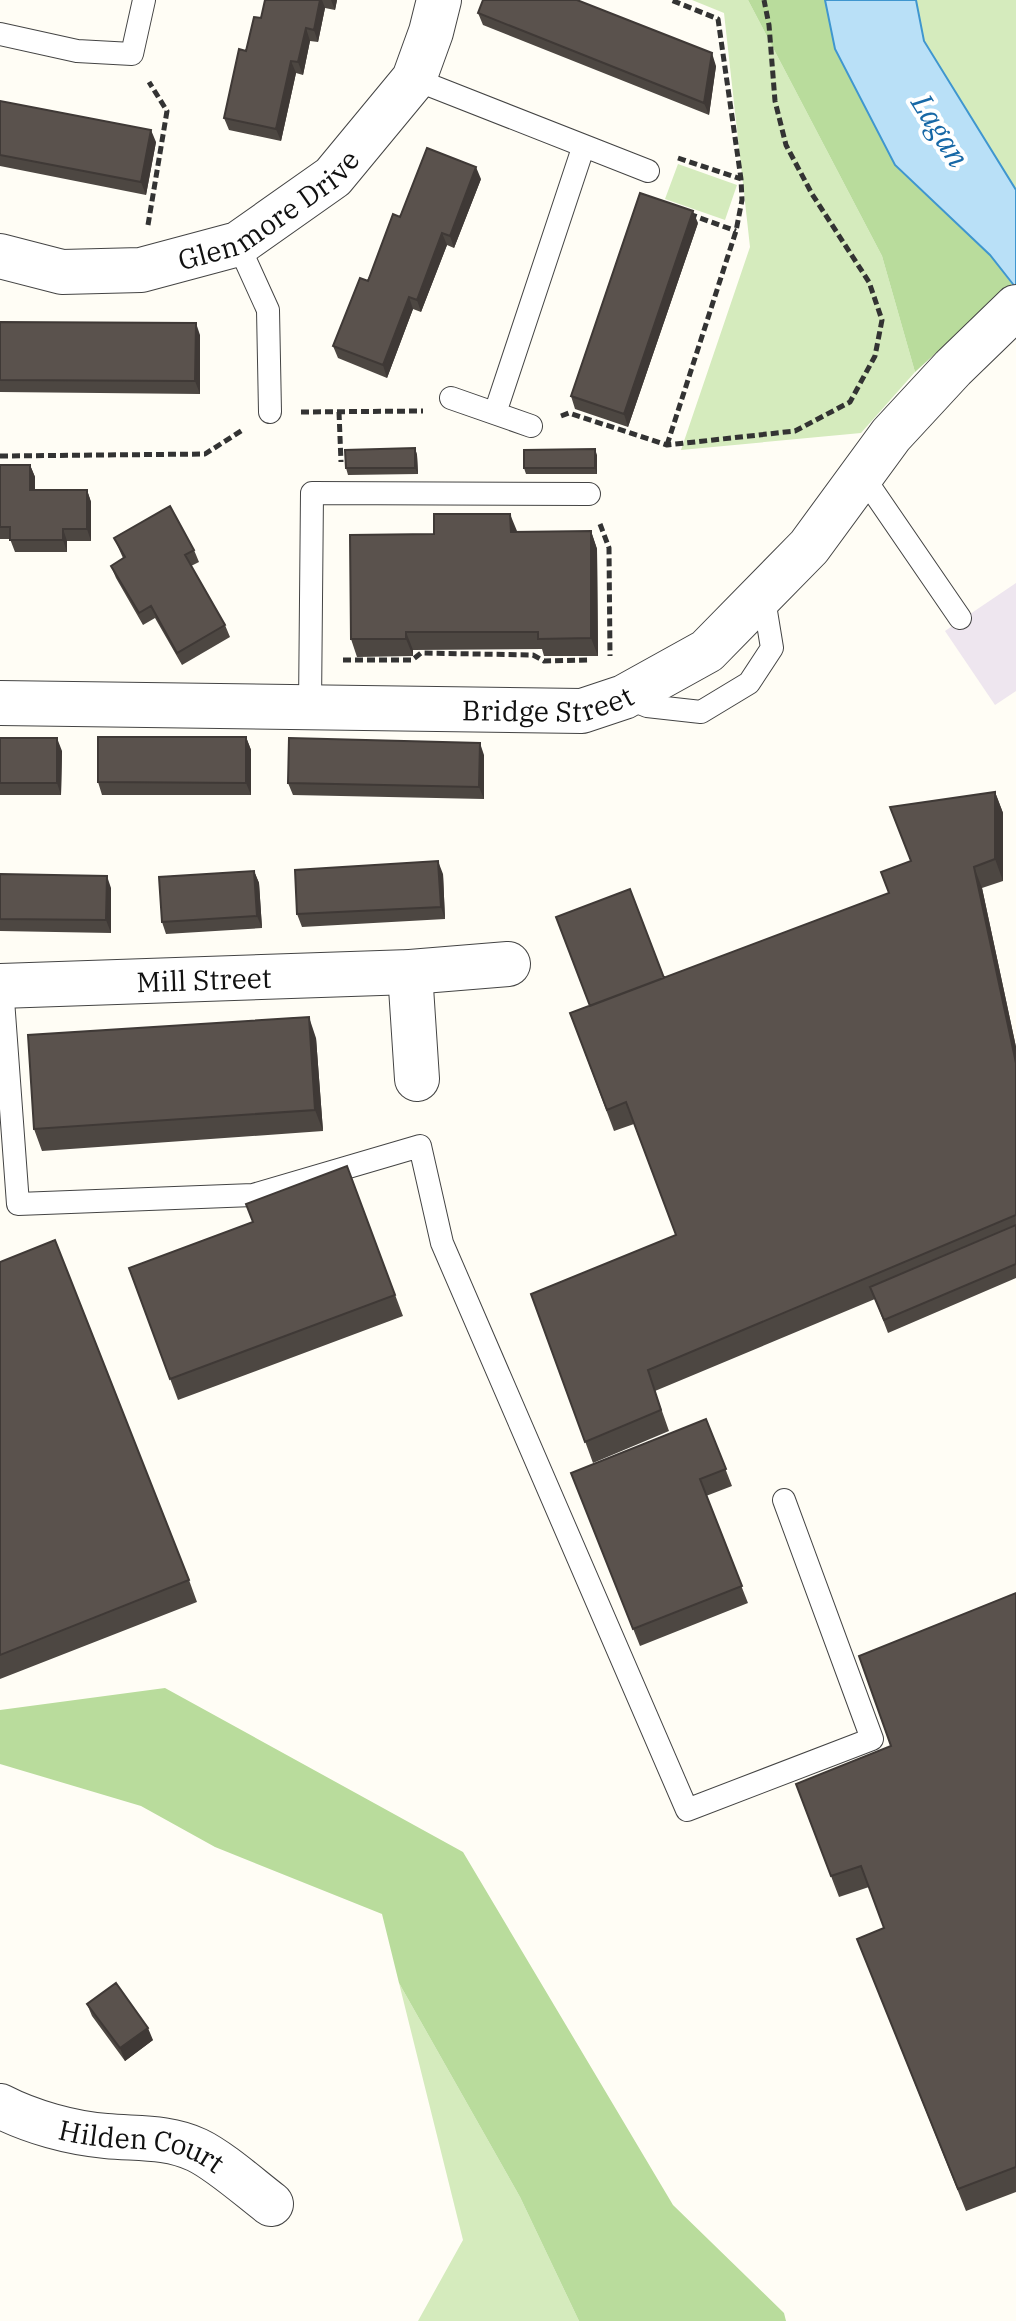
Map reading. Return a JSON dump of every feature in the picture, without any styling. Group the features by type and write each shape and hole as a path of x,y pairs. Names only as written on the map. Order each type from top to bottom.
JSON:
{"street":[{"name":"Glenmore Drive","path":"0,256 62,272 141,270 238,244 333,177 414,79 439,0"},
{"name":"Bridge Street","path":"0,703 582,711 617,679 707,651 809,547 891,435 953,368 1016,307"},
{"name":"Mill Street","path":"1,986 410,972 508,964"},
{"path":"410,972 417,1079"},
{"name":"Hilden Court","path":"0,2106 61,2128 105,2136 163,2139 198,2150 271,2204"}],"lane":[{"path":"0,34 77,51 132,54 144,0"},
{"path":"414,79 648,171"},
{"path":"495,413 583,148"},
{"path":"238,244 268,310 270,412"},
{"path":"451,398 531,426"},
{"path":"862,475 960,618"},
{"path":"310,707 312,493 589,494"},
{"path":"1,986 18,1204 253,1195 420,1146 442,1243 687,1810 872,1739 784,1500"}],"path":[{"path":"667,445 736,231 742,200 718,19 671,0"},
{"path":"531,426 569,413 667,445 795,431 850,402 875,356 882,320 869,282 812,194 786,145 775,101 764,0"},
{"path":"132,54 167,111 141,270"},
{"path":"736,231 662,204 648,171 680,157 741,179"},
{"path":"0,456 205,454 270,412 434,411 451,398"},
{"path":"339,412 342,462"},
{"path":"589,494 609,548 617,679"},
{"path":"310,661 412,660 421,653 533,655 544,661 597,660"}],"shaded area":[{"path":"1016,583 1016,691 995,705 945,631"}],"green space":[{"path":"692,0 748,0 882,256 915,372 861,433 681,450 750,247 724,13"},
{"path":"748,0 825,0 835,49 1012,284 915,372 882,256"},
{"path":"916,0 1016,0 1016,190 924,41"},
{"path":"678,164 737,185 725,220 665,199"},
{"path":"165,1688 463,1852 673,2205 784,2313 786,2321 579,2321 520,2197 399,1983 382,1914 215,1847 141,1806 0,1764 0,1710"},
{"path":"399,1983 520,2197 579,2321 418,2321 463,2240"}],"water":[{"name":"Lagan","path":"825,0 916,0 924,41 1016,190 1016,288 990,255 895,165 835,49"}],"building":[{"path":"265,0 320,0 314,30 306,28 298,62 291,61 276,129 224,118 239,49 246,51 254,17 261,18"},
{"path":"483,0 577,0 712,53 704,103 478,13"},
{"path":"0,101 151,130 141,182 0,155"},
{"path":"427,148 476,167 450,236 442,233 417,300 409,297 383,365 333,346 360,278 368,281 393,214 400,217"},
{"path":"640,193 693,211 624,414 571,396"},
{"path":"0,322 196,323 195,381 0,380"},
{"path":"415,448 415,468 346,468 345,450"},
{"path":"595,449 595,468 524,468 524,450"},
{"path":"0,465 30,465 30,490 87,490 87,529 63,529 63,540 10,540 10,527 0,527"},
{"path":"170,506 194,550 185,555 225,625 177,653 151,606 139,613 111,566 125,557 114,538"},
{"path":"434,514 510,514 511,532 591,531 591,638 538,639 538,632 406,632 406,639 351,639 350,535 434,534"},
{"path":"98,737 246,737 246,783 98,782"},
{"path":"0,738 57,738 57,783 0,783"},
{"path":"289,738 480,743 479,787 288,783"},
{"path":"995,792 995,859 974,867 1016,1063 1016,1215 648,1370 661,1410 585,1442 531,1294 676,1235 626,1102 607,1110 570,1013 889,893 881,872 911,861 890,807"},
{"path":"438,861 441,907 297,914 295,870"},
{"path":"254,871 257,916 162,922 159,877"},
{"path":"0,874 107,876 106,920 0,919"},
{"path":"630,889 664,978 590,1006 556,917"},
{"path":"309,1017 315,1110 34,1129 28,1035"},
{"path":"347,1166 395,1295 170,1379 129,1268 253,1222 246,1204"},
{"path":"1016,1225 1016,1264 884,1320 870,1287"},
{"path":"55,1240 189,1580 0,1655 0,1262"},
{"path":"706,1419 726,1469 700,1479 742,1586 633,1629 571,1473"},
{"path":"1016,1593 1016,2167 958,2189 857,1939 884,1928 861,1866 831,1876 796,1784 891,1746 859,1656"},
{"path":"116,1983 148,2028 120,2048 87,2004"}]}
